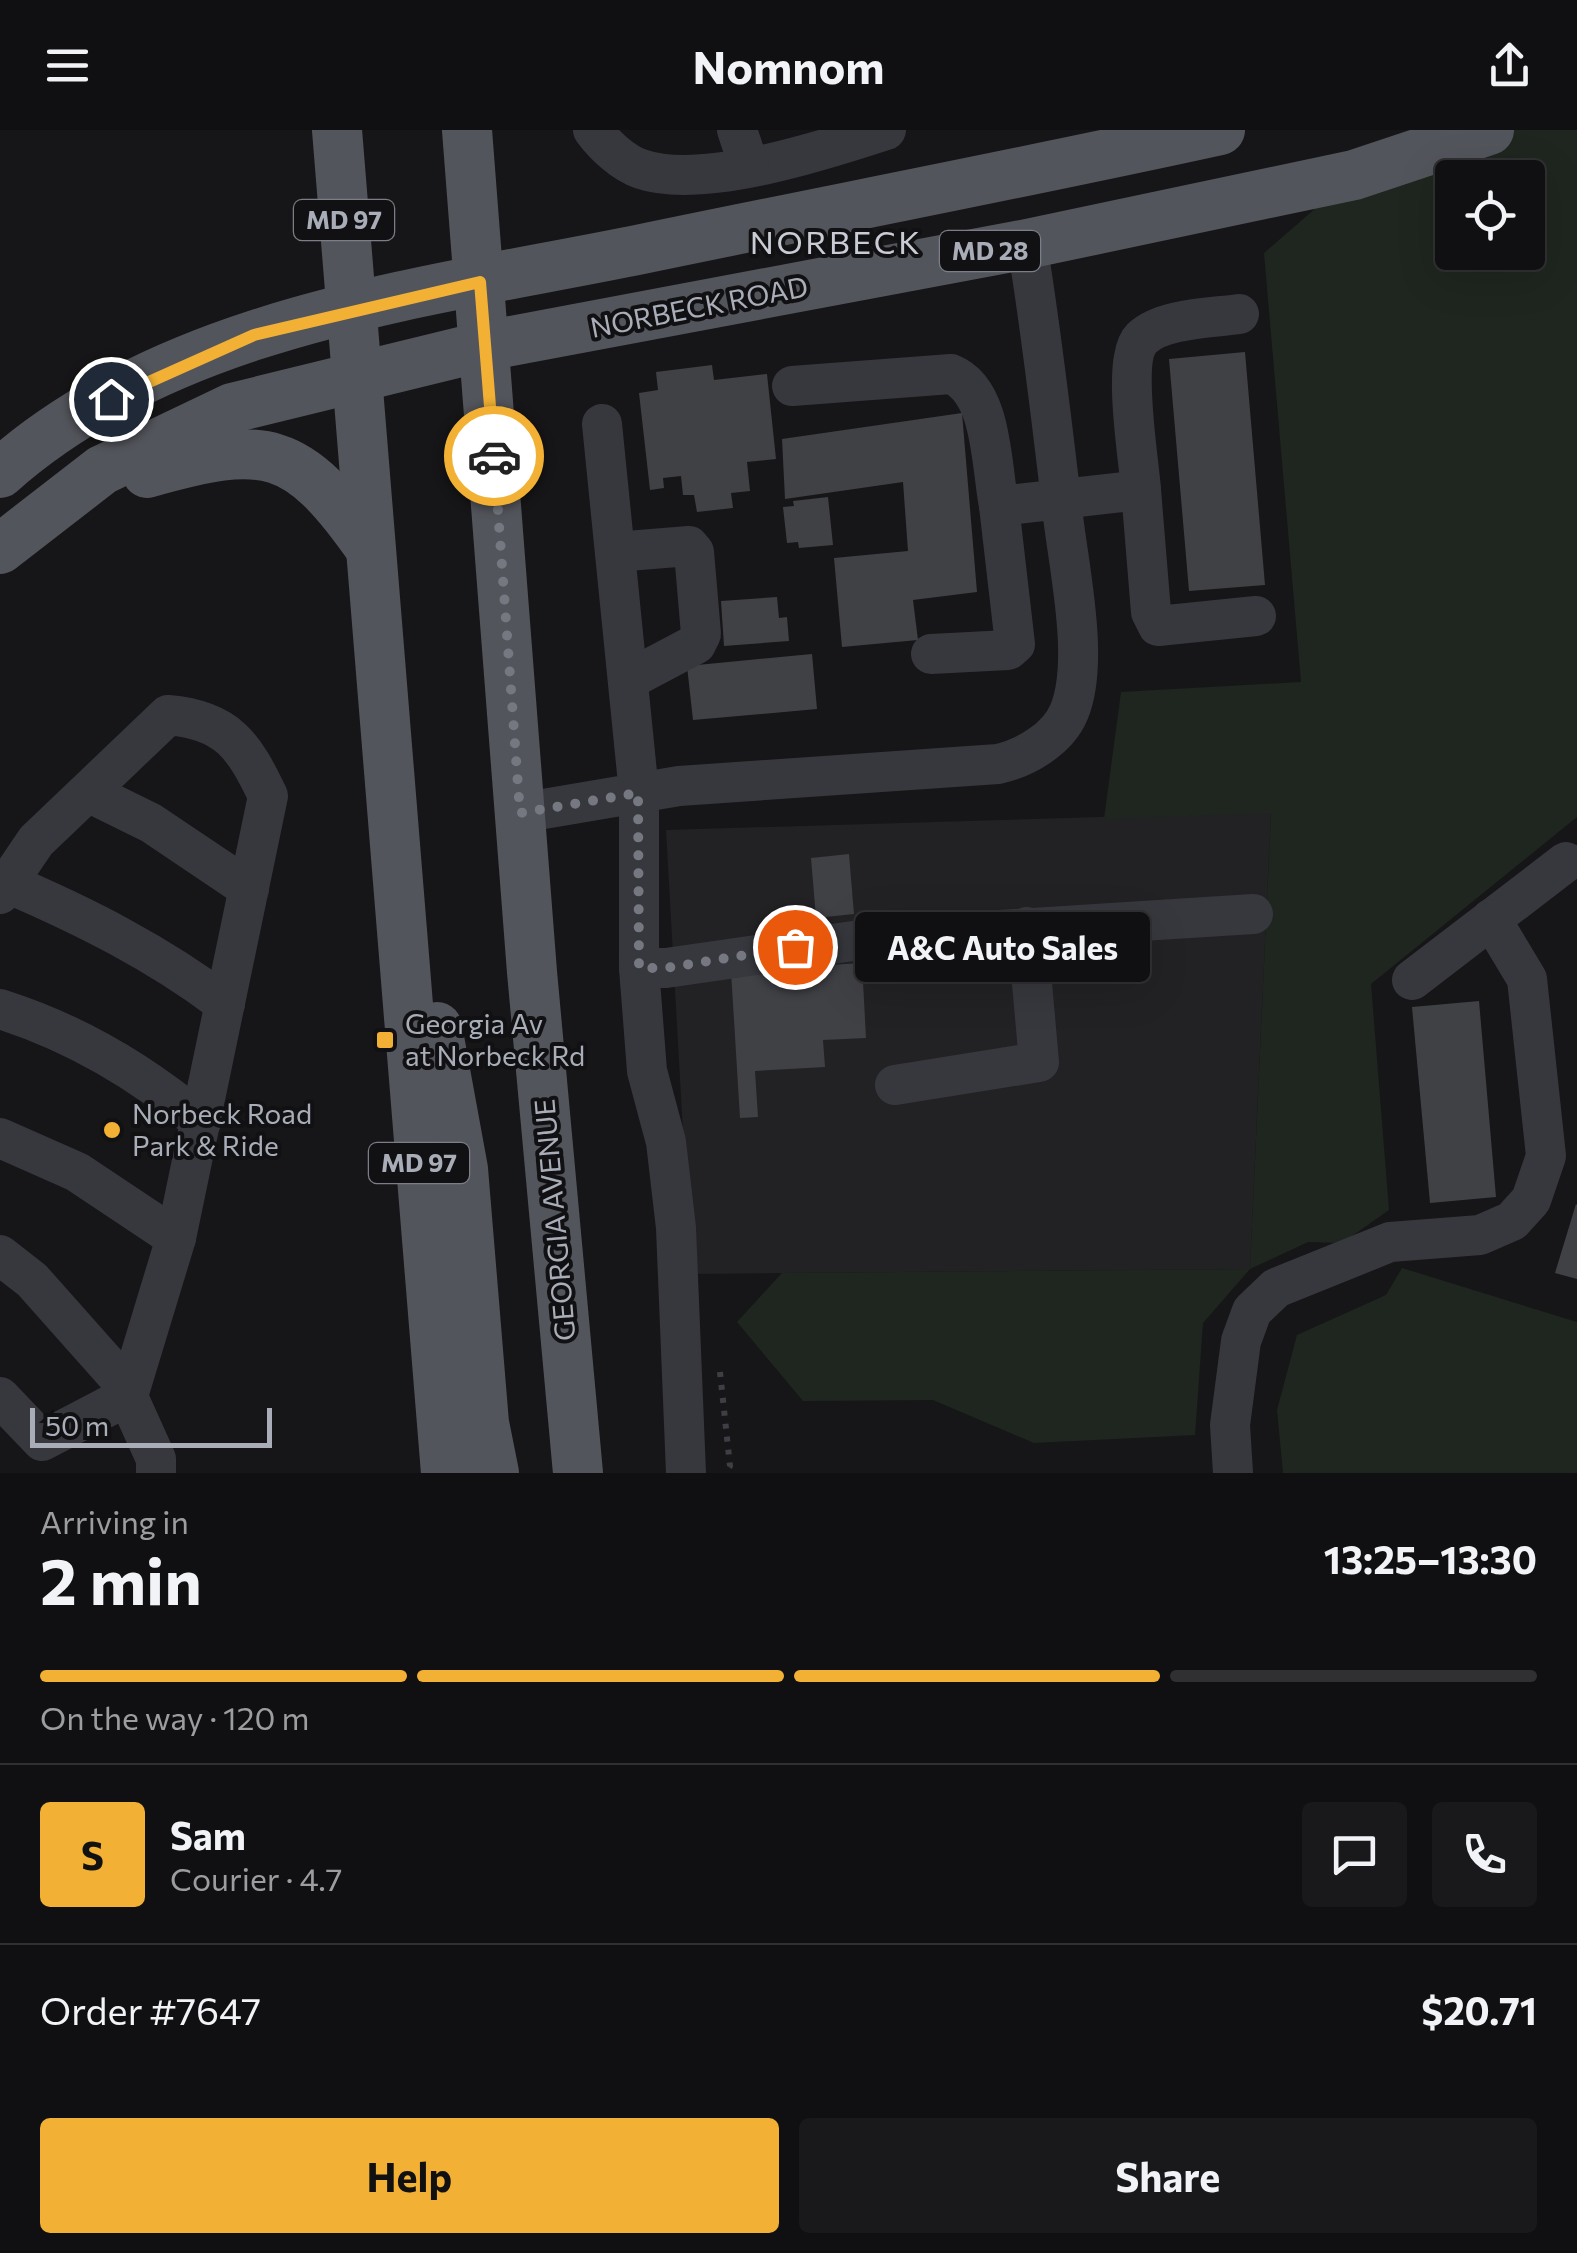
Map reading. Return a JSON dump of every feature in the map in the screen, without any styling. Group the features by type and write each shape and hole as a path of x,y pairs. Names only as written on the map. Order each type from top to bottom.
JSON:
{"main road":[{"name":"MD 97","path":"336,130 446,1473"},
{"name":"GEORGIA AVENUE","path":"467,130 520,813 578,1473"},
{"path":"0,473 82,413 167,371 254,335 480,282 1220,130"},
{"name":"NORBECK ROAD","path":"0,549 102,470 232,408 485,346 1027,244 1354,175 1489,130"},
{"path":"66,497 209,455 238,451 271,457 306,474 333,495 372,551"},
{"path":"395,852 422,947 463,1170 484,1423 494,1473"}],"street":[{"path":"594,131 608,148 640,169 719,172 743,148 886,130"},
{"path":"520,813 638,793 998,764 1034,749 1068,716 1077,672 1061,500 1027,244"},
{"path":"1240,314 1168,326 1143,337 1132,357 1151,612 1158,626 1256,616"},
{"path":"792,386 951,374 968,381 978,397 999,506 1015,644 1008,650 932,654"},
{"path":"602,424 638,793 639,968 647,1071 666,1142 676,1228 686,1473"},
{"path":"999,506 1141,490"},
{"path":"614,552 677,544 689,546 694,552 701,634 696,644 628,680"},
{"path":"0,1397 42,1441 128,1396 176,1238 201,1122 268,796 245,748 203,718 168,716 36,841 4,888 86,917 192,979 225,1004"},
{"path":"88,792 151,823 249,888"},
{"path":"1412,980 1566,862"},
{"path":"639,968 666,968 874,938 1253,914"},
{"path":"1233,1473 1233,1380 1252,1311 1276,1288 1390,1242 1480,1236 1512,1221 1562,1161 1527,979 1492,918"},
{"path":"895,1084 1040,1062 1028,926"},
{"path":"0,1009 88,1043 157,1086 201,1122"},
{"path":"0,1138 77,1172 176,1238"},
{"path":"0,1255 32,1280 120,1379 156,1459 156,1473"}],"shaded area":[{"path":"1489,130 1577,130 1577,817 1371,984 1389,1210 1342,1243 1308,1242 1250,1269 1271,813 1104,819 1121,692 1301,682 1264,253 1354,175"},
{"path":"1271,812 1250,1269 691,1274 666,830"},
{"path":"1402,1268 1577,1322 1577,1473 1283,1473 1277,1410 1297,1335 1386,1295"},
{"path":"1250,1269 1203,1323 1195,1435 1034,1443 933,1400 803,1401 737,1322 782,1273"}],"building":[{"path":"1245,352 1265,585 1189,591 1169,359"},
{"path":"712,365 714,380 767,374 776,459 747,462 750,491 731,493 733,508 697,512 694,495 683,495 681,476 663,478 664,488 650,490 639,393 658,390 656,372"},
{"path":"962,413 977,592 913,600 918,640 842,647 834,558 908,551 903,482 785,499 782,439"},
{"path":"828,497 833,545 799,548 798,542 787,543 783,507 794,506 793,501"},
{"path":"777,597 779,618 787,617 789,641 724,646 721,601"},
{"path":"812,654 817,709 693,720 687,666"},
{"path":"849,854 854,914 816,918 811,858"},
{"path":"862,963 866,1038 823,1040 825,1067 755,1071 758,1117 740,1118 731,971"},
{"path":"1479,1001 1496,1197 1430,1203 1412,1007"},
{"path":"1577,1205 1577,1279 1555,1273"}],"way so far":[{"path":"494,456 520,813 638,793 639,968 666,968 795,947"}],"place":[{"name":"A&C Auto Sales","path":"795,947"},
{"name":"Georgia Av at Norbeck Rd","path":"385,1040"},
{"name":"Norbeck Road Park & Ride","path":"112,1130"}],"district":[{"name":"NORBECK","path":"836,243"}],"route":[{"path":"111,399 254,335 480,282 494,456"}]}
